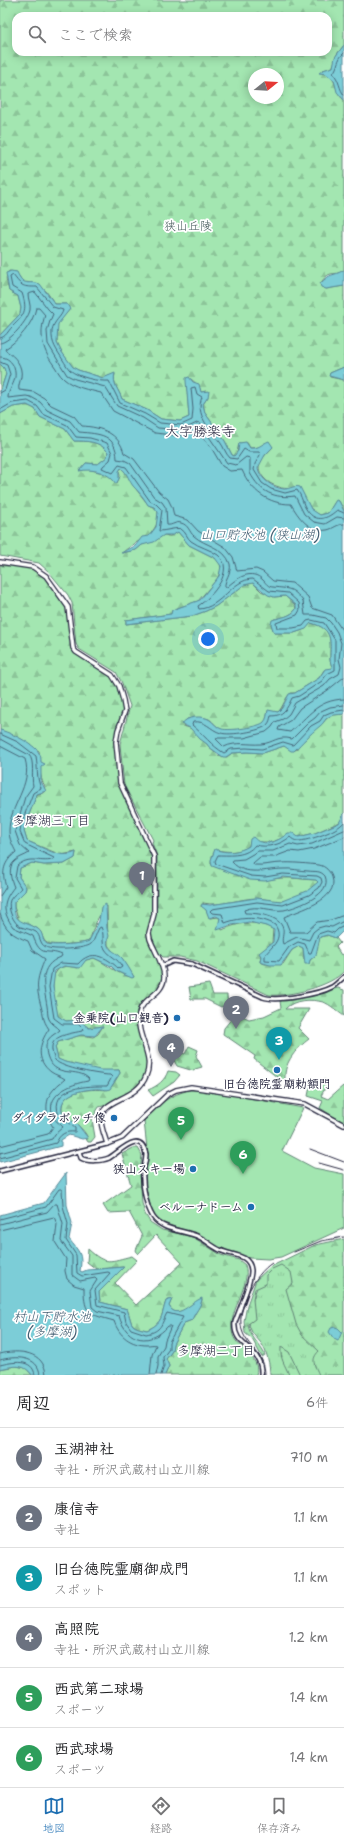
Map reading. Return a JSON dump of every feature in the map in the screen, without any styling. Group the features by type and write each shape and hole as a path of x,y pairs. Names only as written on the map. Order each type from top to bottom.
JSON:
{"main road":[{"path":"0,562 33,567 43,572 68,607 73,648 82,657 110,673 119,686 125,707 116,737 120,783 154,856 154,914 149,933 150,939 162,966 164,982 162,987 142,1007 139,1016 139,1032 150,1063 146,1077 135,1092 107,1105 103,1110 101,1122 107,1144 122,1138 168,1094 176,1090 191,1087 305,1104 344,1125"}],"street":[{"path":"162,966 173,961 192,964 263,998 274,1000 323,991 335,985 344,977"},
{"path":"79,1151 83,1160 103,1160 110,1157 128,1143 135,1143 142,1146 146,1154 143,1182 149,1210 154,1219 162,1225 194,1235 220,1250 240,1256 247,1261 250,1266 251,1275 235,1322 235,1328 238,1338 258,1358 261,1365 261,1375"},
{"path":"0,1171 107,1144"}],"green space":[{"name":"狭山丘陵","path":"0,0 344,0 344,45 337,54 333,67 323,70 323,73 328,75 334,81 338,93 344,100 344,270 339,273 328,275 320,284 326,289 344,286 344,367 330,373 330,377 344,380 344,511 339,501 335,502 328,513 320,515 312,510 295,492 290,489 274,485 266,480 260,472 259,464 263,457 273,447 265,443 260,447 250,448 247,443 239,443 237,453 234,456 232,455 225,441 205,413 203,404 208,397 206,391 201,392 199,386 191,379 187,388 189,417 180,421 161,419 147,410 122,399 114,381 115,374 103,378 73,368 57,343 56,332 58,323 70,309 66,304 55,304 46,291 32,283 23,282 16,272 9,271 6,280 9,291 18,296 21,308 20,314 0,335"},
{"path":"0,364 4,368 6,374 0,392"},
{"path":"27,405 35,409 40,417 65,429 74,441 97,444 105,448 108,452 107,457 98,464 86,463 80,470 87,469 107,474 117,483 121,468 148,505 155,508 157,511 157,522 155,528 149,536 134,544 122,553 136,550 142,545 164,535 170,536 178,532 189,545 215,558 220,563 221,570 217,579 198,601 172,610 172,614 126,620 126,624 192,616 216,606 244,585 253,583 261,591 274,597 285,596 295,605 296,609 289,615 274,619 271,624 274,633 294,633 303,630 311,623 327,632 330,641 330,660 332,668 324,670 319,678 295,693 291,693 278,712 268,711 264,723 261,725 245,729 224,730 219,728 209,719 195,718 187,719 183,726 190,728 218,755 227,757 232,753 263,753 284,746 296,750 301,742 326,719 332,715 344,714 344,813 340,822 315,833 298,837 294,835 271,842 251,842 249,846 238,851 217,850 211,860 211,864 221,869 250,878 260,880 290,878 317,880 318,882 316,885 303,894 283,901 258,898 217,904 203,903 210,918 219,917 222,930 235,925 248,923 260,924 273,929 272,943 260,954 260,962 265,964 283,964 292,950 299,946 303,948 304,960 309,964 310,960 315,956 320,937 327,935 336,938 340,943 336,947 341,955 344,954 344,971 330,981 320,986 298,992 269,995 197,961 180,957 163,957 158,952 151,935 157,906 157,856 152,843 153,840 124,785 120,744 130,706 122,683 116,672 79,649 76,644 72,603 68,595 49,572 39,563 0,556 0,414 13,407"},
{"path":"0,562 33,567 43,572 65,601 72,642 76,652 110,673 116,681 125,707 117,737 120,783 152,849 154,914 149,933 162,966 164,983 141,1007 139,1024 149,1063 141,1085 107,1105 99,1107 92,1119 95,1137 91,1142 88,1142 84,1131 81,1128 63,1115 62,1107 64,1100 76,1092 83,1090 106,1090 112,1086 120,1073 119,1070 104,1071 58,1059 55,1047 58,1042 81,1035 93,1037 98,1034 103,1026 89,1028 77,1020 66,1021 58,1017 53,994 54,975 59,968 67,966 78,968 86,960 94,958 118,972 134,977 122,958 114,953 108,945 107,906 98,918 89,941 61,944 47,943 37,928 19,921 14,907 14,902 26,888 19,877 20,868 32,863 44,865 64,864 75,858 76,852 61,855 27,841 24,831 37,794 43,793 45,786 41,778 39,751 21,739 0,730"},
{"path":"209,984 213,995 227,995 228,1005 221,1007 205,999 191,999 189,987"},
{"path":"338,988 344,990 344,1016 326,1003 313,1000 293,1003 285,1009 309,1009 298,1028 309,1039 292,1056 285,1072 285,1078 282,1081 254,1059 255,1056 223,1034 224,1028 233,1017 229,1013 231,1011 249,1019 264,1016 281,1008 280,1001"},
{"path":"189,1046 198,1050 196,1056 202,1067 195,1069 194,1071 177,1066 172,1057 176,1057 178,1052 185,1054"},
{"path":"168,1071 176,1072 180,1075 174,1082 153,1096 148,1090 161,1082"},
{"path":"324,1079 328,1082 321,1096 328,1099 343,1086 344,1087 344,1123 320,1108 323,1101 308,1096 311,1082 314,1085 319,1086"},
{"path":"190,1090 205,1090 303,1108 282,1151 314,1168 344,1174 344,1228 281,1257 268,1259 250,1258 226,1252 195,1234 158,1221 153,1215 145,1186 145,1173 148,1158 144,1121 164,1101 176,1094"},
{"path":"133,1148 138,1148 142,1155 140,1172 142,1203 145,1214 150,1222 162,1230 193,1237 221,1255 239,1260 245,1265 246,1280 234,1314 232,1331 237,1343 252,1357 255,1362 257,1368 256,1375 165,1375 169,1366 166,1359 172,1351 173,1344 184,1323 192,1320 201,1304 202,1299 184,1310 176,1312 169,1306 172,1299 166,1301 159,1322 147,1330 132,1324 127,1309 100,1302 99,1292 123,1267 96,1269 87,1262 88,1249 99,1258 108,1261 132,1256 137,1260 115,1283 136,1305 182,1263 156,1235 138,1254 136,1250 142,1236 129,1212 108,1213 103,1205 131,1185 122,1154"},
{"path":"344,1239 344,1375 319,1375 314,1360 319,1351 302,1335 296,1324 286,1289 293,1283 291,1272 281,1265 272,1269 266,1275 266,1284 255,1289 253,1299 255,1319 248,1324 252,1336 265,1355 262,1357 252,1339 245,1333 244,1321 247,1305 256,1280 270,1267 315,1245"},
{"path":"296,1258 344,1375 270,1375 269,1363 265,1350 250,1328 249,1323 251,1307 260,1280 267,1270"},
{"path":"281,1347 289,1352 300,1375 289,1375 282,1359"},
{"path":"16,1366 26,1368 32,1375 0,1375 0,1369"}],"water":[{"path":"344,45 344,100 337,92 334,80 326,74 319,73 333,67 335,57"},
{"path":"344,270 344,286 326,289 321,287 320,284 329,276"},
{"name":"山口貯水池 (狭山湖)","path":"11,271 17,272 24,282 40,284 55,304 67,304 70,309 58,324 57,343 73,367 103,378 115,373 115,384 122,399 147,410 161,419 180,421 189,417 186,378 189,377 193,382 199,384 201,392 209,391 208,397 203,404 205,413 225,441 232,455 234,456 238,451 239,443 246,442 250,448 253,448 269,441 273,447 265,455 258,468 261,476 271,485 284,489 296,486 300,487 311,509 320,515 328,513 336,500 339,501 344,511 344,714 332,715 328,717 294,751 291,751 284,746 263,753 232,753 226,757 223,757 209,747 190,728 182,724 187,719 203,717 207,718 222,729 244,728 261,724 266,719 268,710 278,712 282,708 289,694 295,693 319,678 325,669 332,668 330,660 330,641 327,632 311,623 306,629 294,633 274,633 271,624 272,620 291,614 296,609 296,605 285,596 274,597 268,595 253,583 244,585 216,606 192,616 126,624 126,620 171,614 172,610 200,600 219,576 221,566 215,558 189,545 178,532 173,535 164,535 154,542 142,545 136,550 121,553 135,546 142,537 149,536 156,527 158,512 154,507 148,505 121,468 119,471 119,479 116,484 109,476 100,472 89,470 79,471 86,463 98,464 107,457 108,452 105,448 97,444 74,441 65,429 40,417 35,409 27,405 13,407 0,414 0,392 6,374 4,368 0,364 0,335 20,314 21,308 18,296 9,291 6,273"},
{"path":"344,367 344,380 329,376 330,373"},
{"path":"0,730 27,742 37,750 41,757 41,762 45,764 41,767 41,781 46,791 37,794 25,825 24,831 27,841 58,854 70,854 76,852 75,858 64,864 44,865 32,863 20,868 19,877 26,887 25,891 14,902 15,915 20,921 38,929 47,944 75,944 89,941 99,921 101,907 106,904 109,947 122,958 134,977 132,978 116,971 111,966 94,958 86,960 80,968 64,966 55,971 53,987 58,1016 66,1021 79,1020 89,1028 103,1026 95,1036 81,1035 58,1042 55,1047 58,1059 100,1070 119,1070 120,1073 110,1089 96,1089 76,1092 66,1098 63,1103 63,1115 78,1125 88,1138 82,1139 69,1135 61,1140 61,1146 0,1162"},
{"path":"344,813 344,930 336,938 327,935 320,937 316,955 310,960 309,964 305,964 303,948 299,946 292,950 281,965 270,965 260,962 261,956 259,953 273,942 274,930 266,926 249,922 232,925 217,930 220,918 216,916 209,918 206,910 201,906 202,904 210,905 256,898 282,901 307,891 318,882 316,880 283,877 265,881 250,880 212,866 211,860 215,849 228,852 241,850 249,846 250,839 253,837 258,842 268,843 279,839 288,833 293,833 298,837 315,833 339,823"},
{"name":"村山下貯水池 (多摩湖)","path":"66,1173 67,1205 72,1223 69,1239 78,1250 81,1260 80,1271 124,1267 99,1292 100,1302 127,1309 132,1324 147,1330 159,1322 166,1301 172,1299 169,1306 176,1312 202,1298 201,1304 192,1320 184,1323 173,1344 172,1351 166,1359 169,1366 165,1375 32,1375 29,1371 18,1366 0,1369 0,1215 44,1203"},
{"path":"335,1327 342,1332 338,1341 334,1339 329,1332 331,1328"}],"tram line":[{"path":"319,1163 344,1170"},
{"path":"294,1252 321,1241 344,1237"},
{"path":"265,1375 263,1362 243,1333 241,1315 247,1294 265,1268 272,1263"}],"railway":[{"path":"310,1149 344,1162"}],"place":[{"name":"玉湖神社","path":"142,895"},
{"name":"金乗院(山口観音)","path":"177,1018"},
{"name":"康信寺","path":"236,1029"},
{"name":"旧台徳院霊廟御成門","path":"279,1060"},
{"name":"高照院","path":"171,1067"},
{"name":"旧台徳院霊廟勅額門","path":"277,1070"},
{"name":"ダイダラボッチ像","path":"114,1118"},
{"name":"西武第二球場","path":"181,1140"},
{"name":"狭山スキー場","path":"193,1169"},
{"name":"西武球場","path":"243,1174"},
{"name":"ベルーナドーム","path":"251,1207"}],"district":[{"name":"大字勝楽寺","path":"200,431"},
{"name":"多摩湖三丁目","path":"51,820"},
{"name":"多摩湖二丁目","path":"216,1350"}]}
